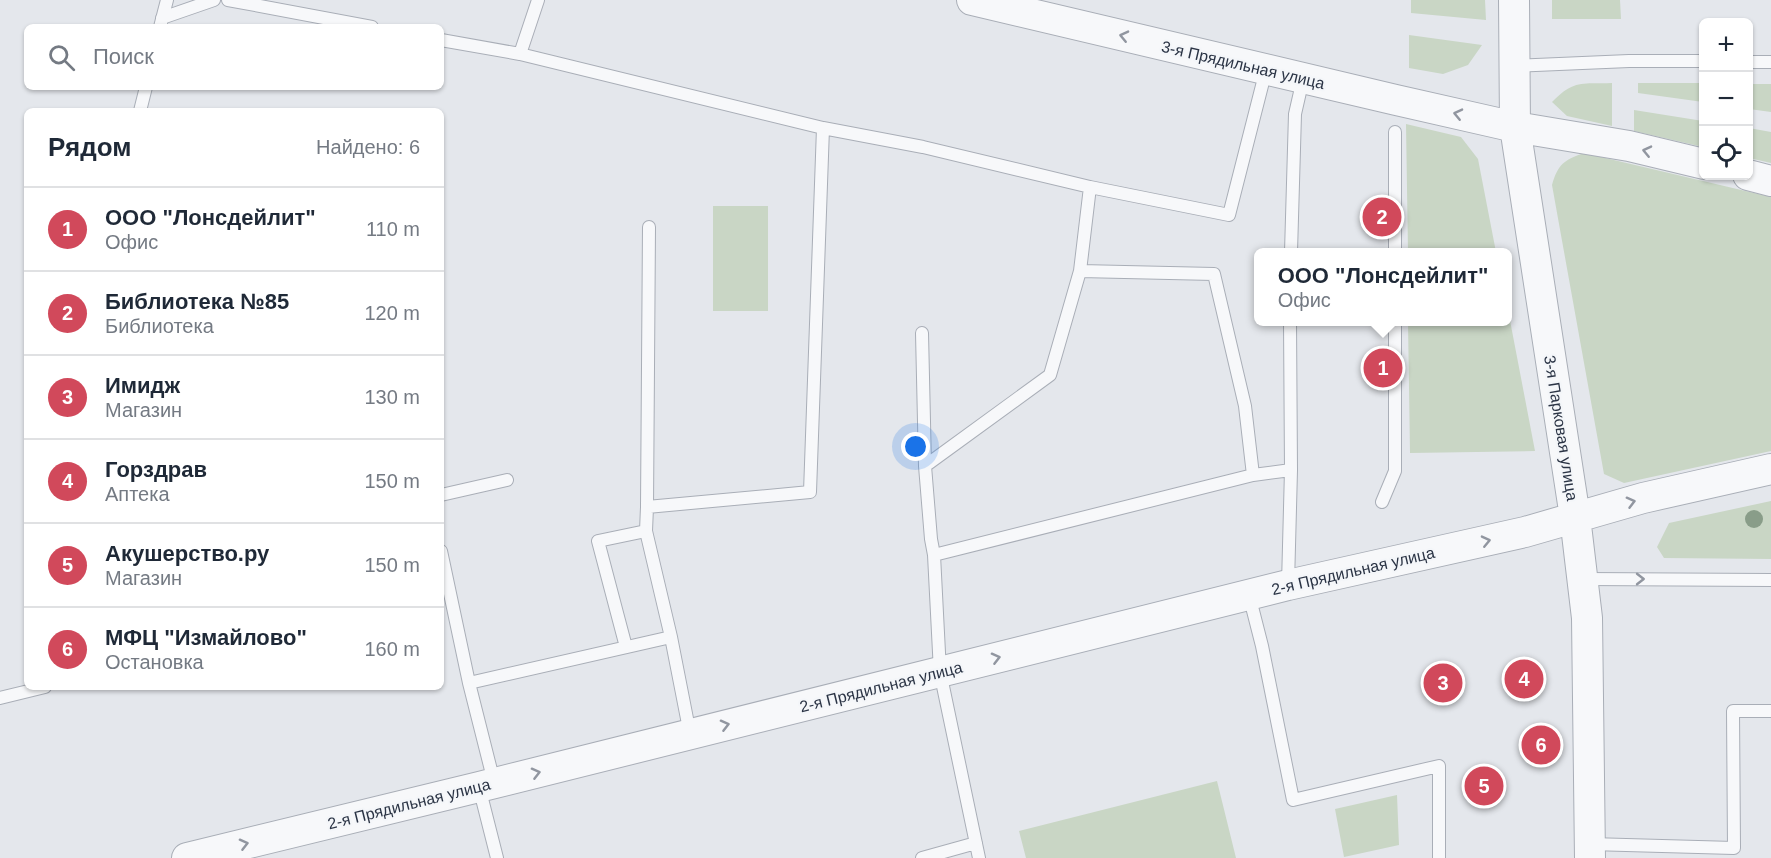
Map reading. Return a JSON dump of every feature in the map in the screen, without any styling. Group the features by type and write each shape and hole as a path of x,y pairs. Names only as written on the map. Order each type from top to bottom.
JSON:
{"street":[{"name":"3-я Прядильная улица","path":"972,0 1515,127 1629,146 1699,163"},
{"name":"3-я Парковая улица","path":"1514,0 1515,127 1575,517 1587,618 1590,851"},
{"path":"1753,176 1771,181"},
{"name":"2-я Прядильная улица","path":"187,858 1288,585 1514,534 1643,498 1771,469"}],"lane":[{"path":"161,23 167,0"},
{"path":"161,23 214,0"},
{"path":"228,0 356,24"},
{"path":"520,54 538,0"},
{"path":"444,41 520,54 823,129 923,147 1090,187 1228,215 1266,70"},
{"path":"1515,66 1629,61 1699,61"},
{"path":"1753,62 1771,62"},
{"path":"1291,248 1295,114 1303,79"},
{"path":"141,108 145,90"},
{"path":"648,507 810,492 823,129"},
{"path":"1395,132 1395,248"},
{"path":"925,466 1050,375 1080,271 1090,187"},
{"path":"649,227 646,531 671,637 690,734"},
{"path":"1080,271 1214,274 1245,406 1253,475"},
{"path":"1288,585 1291,470 1290,326"},
{"path":"1382,502 1395,471 1395,326"},
{"path":"922,333 925,466 934,555 940,672 979,858"},
{"path":"934,555 1253,475 1291,470"},
{"path":"444,494 507,480"},
{"path":"626,647 598,542 646,531"},
{"path":"1582,579 1771,580"},
{"path":"445,590 470,683 497,858"},
{"path":"1249,595 1262,646 1293,800 1439,766 1439,858"},
{"path":"470,683 671,637"},
{"path":"0,698 33,690"},
{"path":"1590,851 1734,848 1733,711 1771,711"},
{"path":"922,858 976,843"}],"green space":[{"path":"1411,0 1485,0 1486,20 1411,13"},
{"path":"1552,0 1620,0 1621,19 1552,19"},
{"path":"1409,35 1482,45 1468,65 1443,74 1409,68"},
{"path":"1612,83 1612,126 1567,116 1552,102 1567,89 1579,84"},
{"path":"1638,83 1699,83 1699,101 1638,93"},
{"path":"1753,84 1771,84 1771,112 1753,110"},
{"path":"1634,110 1699,120 1699,146 1634,131"},
{"path":"1406,124 1461,137 1478,159 1495,248 1408,248"},
{"path":"1753,129 1771,132 1771,163 1753,159"},
{"path":"1584,153 1771,197 1771,451 1624,483 1604,474 1552,185 1559,167 1571,158"},
{"path":"713,206 768,206 768,311 713,311"},
{"path":"1408,326 1511,326 1535,451 1410,453"},
{"path":"1771,501 1771,559 1664,558 1657,547 1669,523"},
{"path":"1217,781 1236,858 1026,858 1019,831"},
{"path":"1397,795 1399,845 1344,857 1335,809"}],"place":[{"name":"Библиотека №85","path":"1382,217"},
{"name":"ООО \"Лонсдейлит\"","path":"1383,368"},
{"name":"Горздрав","path":"1524,679"},
{"name":"Имидж","path":"1443,683"},
{"name":"МФЦ \"Измайлово\"","path":"1541,745"},
{"name":"Акушерство.ру","path":"1484,786"}]}
